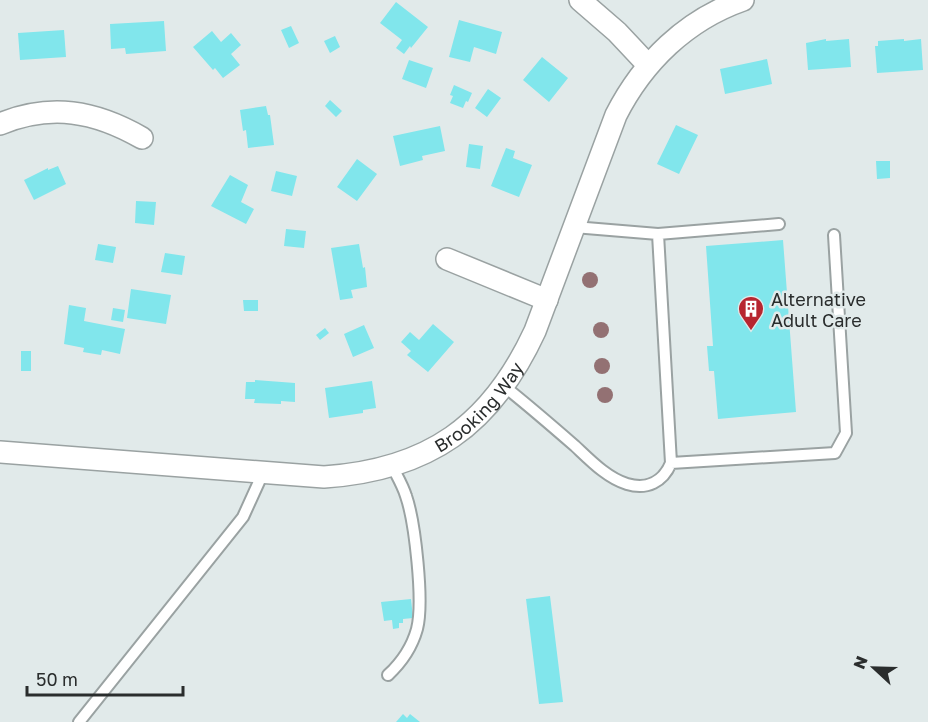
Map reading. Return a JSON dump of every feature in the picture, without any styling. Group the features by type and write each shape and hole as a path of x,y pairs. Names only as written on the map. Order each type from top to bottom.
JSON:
{"street":[{"path":"580,0 648,65"},
{"name":"Brooking Way","path":"0,452 324,477 357,475 392,466 444,443 471,423 505,387 521,361 547,300 616,115 625,98 648,65 675,38 702,19 743,0"},
{"path":"0,124 16,117 42,112 68,111 111,122 142,138"},
{"path":"447,259 547,300"}],"lane":[{"path":"574,227 658,234 780,224"},
{"path":"505,387 603,471 624,484 638,487 653,484 667,474 671,463 658,234"},
{"path":"671,463 835,453 846,433 834,235"},
{"path":"388,675 403,661 417,629 420,605 413,525 406,495 392,466"},
{"path":"79,722 243,517 263,473"}],"building":[{"path":"396,2 428,27 404,54 396,48 402,40 380,23"},
{"path":"459,20 502,32 496,54 474,47 470,62 449,57"},
{"path":"164,21 166,51 126,54 125,48 111,49 110,24"},
{"path":"291,26 299,43 289,48 281,30"},
{"path":"64,30 66,57 20,60 18,33"},
{"path":"212,31 221,42 231,33 241,45 231,54 240,65 223,78 193,47"},
{"path":"335,36 340,47 330,53 324,41"},
{"path":"826,39 826,41 849,39 851,67 808,70 806,43"},
{"path":"904,39 904,41 921,39 923,70 877,73 875,46 878,46 878,41"},
{"path":"542,57 568,78 549,102 523,80"},
{"path":"767,59 772,84 725,94 720,69"},
{"path":"409,60 433,68 426,88 402,79"},
{"path":"454,85 472,93 463,108 450,103"},
{"path":"488,89 501,98 487,117 475,108"},
{"path":"330,100 342,111 336,117 325,106"},
{"path":"266,106 268,115 270,115 274,145 248,148 240,110"},
{"path":"676,125 698,135 679,174 657,164"},
{"path":"440,126 445,151 422,156 423,160 400,166 393,136"},
{"path":"469,144 483,146 480,169 466,167"},
{"path":"506,148 515,151 513,158 532,165 519,197 491,186"},
{"path":"357,159 377,174 357,201 337,187"},
{"path":"876,161 890,161 890,178 877,179"},
{"path":"58,166 66,184 34,200 24,180 48,168 48,170"},
{"path":"276,171 297,176 292,196 271,191"},
{"path":"230,175 248,185 241,202 254,209 246,224 211,206"},
{"path":"136,201 156,202 154,225 135,223"},
{"path":"286,229 306,231 304,248 284,246"},
{"name":"Alternative Adult Care","path":"783,240 796,412 718,419 714,371 709,371 707,346 713,346 706,246"},
{"path":"98,244 116,247 113,263 95,260"},
{"path":"359,244 367,287 351,290 353,298 340,300 331,248"},
{"path":"165,253 185,256 182,275 161,272"},
{"path":"131,289 171,295 166,324 127,318"},
{"path":"243,300 258,300 258,311 244,311"},
{"path":"69,305 86,308 84,321 125,329 120,354 102,350 101,355 83,352 84,348 64,344"},
{"path":"113,308 125,310 123,322 111,320"},
{"path":"433,324 454,342 428,372 407,355 411,351 401,342 410,332 419,340"},
{"path":"364,325 374,348 353,357 344,334"},
{"path":"325,328 329,333 320,340 316,335"},
{"path":"21,351 31,351 31,371 21,371"},
{"path":"255,380 295,383 295,402 254,403 255,399 245,399 246,382 255,382"},
{"path":"372,381 376,408 363,410 363,413 329,418 325,388"},
{"path":"550,596 563,702 539,704 526,599"},
{"path":"411,599 413,618 403,619 403,623 399,623 399,628 393,629 392,620 384,621 381,602"},
{"path":"403,714 407,718 410,714 420,722 396,722"}],"place":[{"name":"Alternative Adult Care","path":"751,332"}]}
